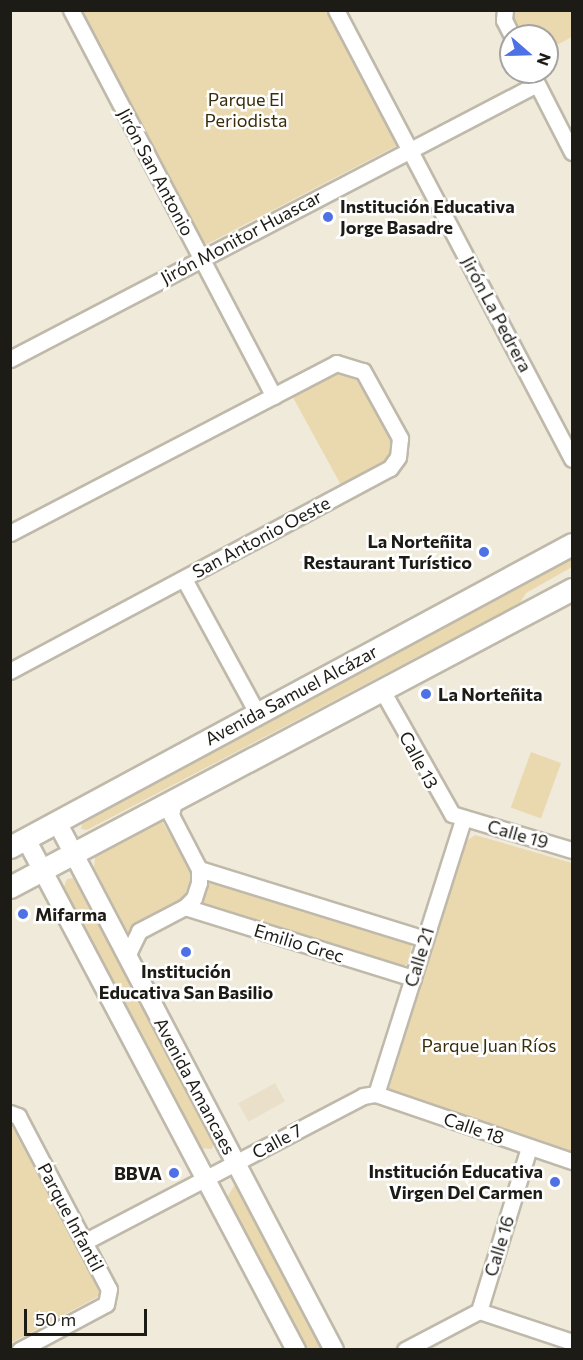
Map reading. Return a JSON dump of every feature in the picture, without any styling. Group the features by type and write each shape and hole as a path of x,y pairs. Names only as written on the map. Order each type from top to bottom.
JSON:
{"main road":[{"name":"Avenida Samuel Alcázar","path":"18,843 573,544"},
{"path":"10,887 572,591"}],"street":[{"name":"Jirón San Antonio","path":"71,10 274,396"},
{"name":"Jirón La Pedrera","path":"336,10 573,459"},
{"name":"Jirón Monitor Huascar","path":"10,359 409,148 523,84"},
{"path":"537,84 573,152"},
{"name":"San Antonio Oeste","path":"10,671 390,468 398,457 400,438 370,380 357,368 336,363 274,396"},
{"path":"10,533 274,396"},
{"path":"184,579 257,713"},
{"name":"Calle 13","path":"383,692 441,800 463,820"},
{"path":"128,956 139,931 185,907 194,898 199,869 174,824 171,815 174,801"},
{"name":"Calle 19","path":"463,820 573,850"},
{"name":"Calle 21","path":"376,1094 463,820"},
{"name":"Avenida Amancaes","path":"57,822 334,1350"},
{"name":"Avenida Amancaes","path":"18,843 43,870 296,1350"},
{"path":"199,869 425,939"},
{"name":"Emilio Grec","path":"185,907 413,978"},
{"name":"Calle 7","path":"84,1242 363,1096 376,1094"},
{"name":"Calle 18","path":"376,1094 573,1161"},
{"name":"Parque Infantil","path":"10,1113 18,1116 109,1289 106,1304 20,1350"},
{"name":"Calle 16","path":"479,1311 529,1147"},
{"path":"405,1350 479,1311 573,1342"}],"shaded area":[{"path":"275,1083 285,1101 248,1122 238,1103"}],"green space":[{"name":"Parque El Periodista","path":"79,11 328,11 398,145 207,244 200,241"},
{"path":"510,11 572,11 572,37 559,44 559,24 511,24 508,19"},
{"path":"340,366 353,368 395,444 387,464 341,485 290,392"},
{"path":"572,555 572,567 526,593 520,603 87,830 81,829 82,824 148,786 156,774"},
{"path":"531,752 561,763 541,818 511,807"},
{"path":"160,818 191,871 190,883 180,904 128,932 94,868 95,857 99,849"},
{"name":"Parque Juan Ríos","path":"475,835 572,863 572,1157 387,1095 465,842"},
{"path":"73,878 215,1139 212,1149 200,1148 63,889 67,879"},
{"path":"211,879 412,942 409,962 404,966 202,904 198,899 206,880"},
{"path":"10,1122 101,1295 11,1343 10,1343"},
{"path":"234,1186 240,1187 325,1349 306,1349 227,1198"}],"place":[{"name":"Institución Educativa Jorge Basadre","path":"328,217"},
{"name":"La Norteñita Restaurant Turístico","path":"484,552"},
{"name":"La Norteñita","path":"426,694"},
{"name":"Mifarma","path":"23,914"},
{"name":"Institución Educativa San Basilio","path":"186,952"},
{"name":"BBVA","path":"174,1173"},
{"name":"Institución Educativa Virgen Del Carmen","path":"555,1182"}]}
